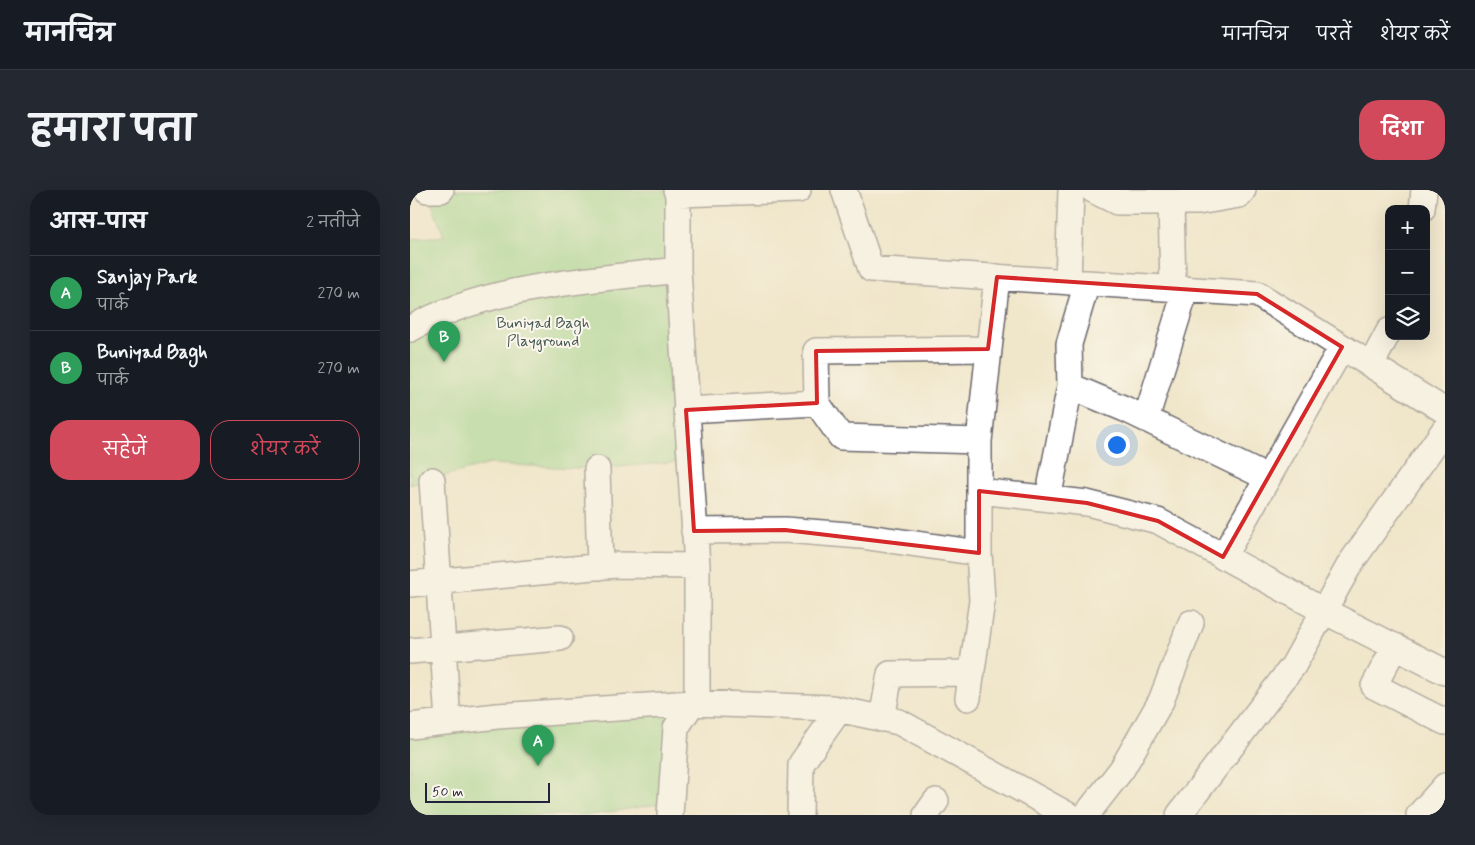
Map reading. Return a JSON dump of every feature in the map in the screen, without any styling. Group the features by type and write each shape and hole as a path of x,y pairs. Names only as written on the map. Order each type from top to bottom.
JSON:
{"street":[{"path":"427,190 441,190"},
{"path":"670,815 676,728 697,696 697,566 678,270 677,192 798,190"},
{"path":"844,190 871,269 1257,294 1445,412"},
{"path":"1048,499 1070,386 1069,344 1077,282 1071,190"},
{"path":"1093,190 1117,202 1130,196 1171,202 1206,200 1239,195 1243,190"},
{"path":"1422,205 1424,190"},
{"path":"1146,419 1179,289 1171,202"},
{"path":"410,330 466,304 518,292 612,277 678,270"},
{"path":"968,698 982,601 979,553 979,441 997,277"},
{"path":"1371,365 1385,339"},
{"path":"1223,557 1342,347"},
{"path":"979,441 841,438 817,403 816,352 988,349"},
{"path":"1070,386 1146,419 1268,478"},
{"path":"686,410 817,403"},
{"path":"1178,815 1293,666 1350,564 1445,429"},
{"path":"597,469 600,567"},
{"path":"432,480 448,722"},
{"path":"979,491 1087,503 1158,522 1324,611 1445,672"},
{"path":"694,531 786,530 861,536 979,553"},
{"path":"410,584 600,567 697,566"},
{"path":"1086,815 1122,769 1160,701 1191,623"},
{"path":"410,651 560,638"},
{"path":"1395,646 1374,686 1445,722"},
{"path":"882,719 890,674 972,673"},
{"path":"410,726 497,716 692,703 839,710 899,722 1068,815"},
{"path":"800,815 801,764 839,710"},
{"path":"1419,815 1445,786"}],"highlighted area":[{"path":"997,277 1257,294 1342,347 1223,557 1158,521 1087,503 979,491 979,553 785,530 694,531 686,410 817,403 816,351 988,349"}],"green space":[{"name":"Buniyad Bagh Playground","path":"668,190 685,461 597,469 489,464 410,485 410,239 444,236 427,191"},
{"path":"679,709 658,804 592,815 410,815 410,728"}],"place":[{"name":"Buniyad Bagh","path":"444,362"},
{"name":"Sanjay Park","path":"538,766"}]}
